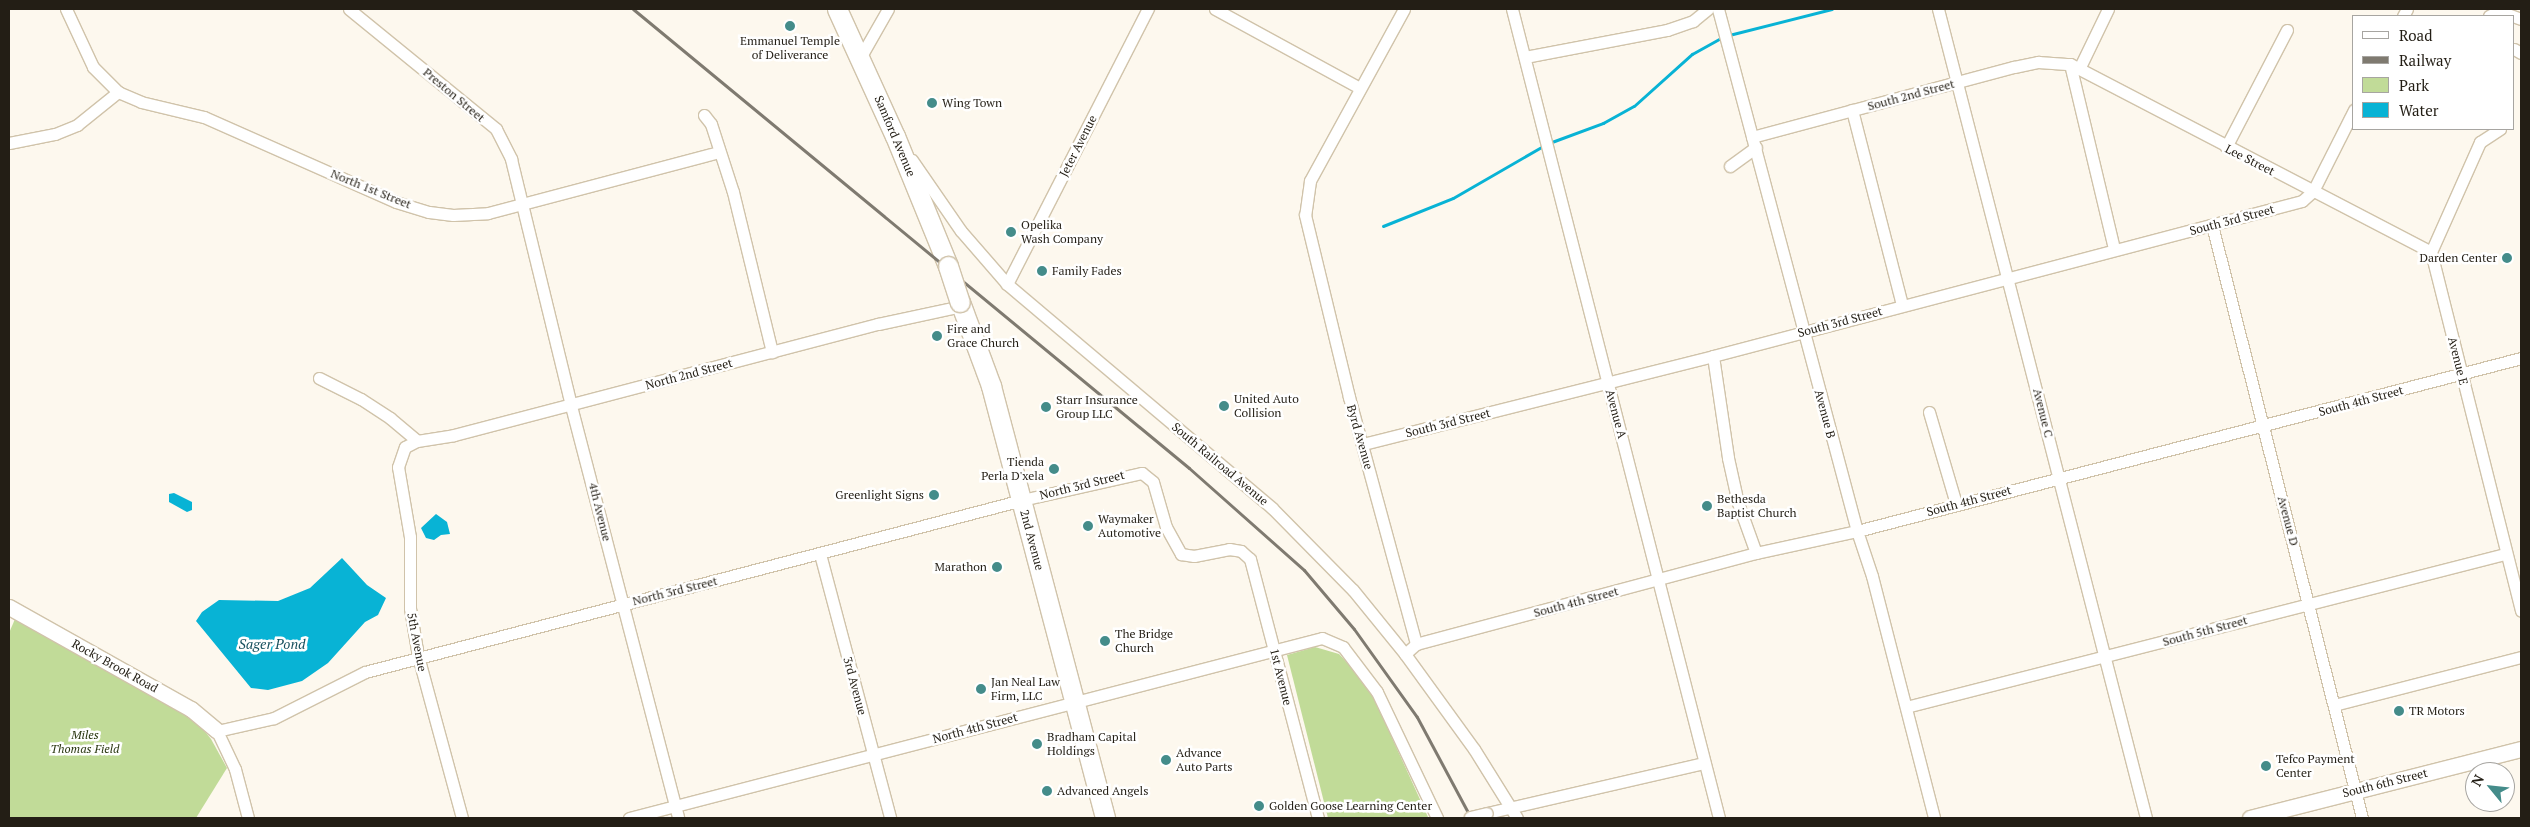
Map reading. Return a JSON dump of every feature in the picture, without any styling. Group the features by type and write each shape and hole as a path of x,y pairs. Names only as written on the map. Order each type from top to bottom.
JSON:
{"main road":[{"name":"Samford Avenue","path":"837,9 895,136 942,246 948,266"},
{"name":"2nd Avenue","path":"948,266 990,386 1022,500 1105,818"}],"street":[{"path":"9,143 55,134 77,125 118,92 93,67 66,9"},
{"name":"Preston Street","path":"348,9 496,129 511,159 521,206"},
{"path":"860,58 888,9"},
{"name":"Jeter Avenue","path":"1007,284 1148,9"},
{"path":"1215,9 1360,88 1404,9"},
{"name":"Avenue A","path":"1512,9 1719,818"},
{"path":"1693,21 1708,9"},
{"name":"Avenue C","path":"1938,9 2146,818"},
{"path":"2108,9 2075,67 2114,249"},
{"path":"2492,15 2499,12 2508,15"},
{"path":"1525,57 1667,30 1720,14"},
{"name":"Avenue B","path":"1720,14 1803,333 1857,531 1872,576 1934,818"},
{"path":"2226,148 2287,30"},
{"name":"South 2nd Street","path":"1730,166 1754,142 1852,110 2038,62 2075,67"},
{"name":"Lee Street","path":"2075,67 2226,148 2431,252"},
{"name":"Byrd Avenue","path":"1360,88 1310,181 1305,216 1349,397 1416,644"},
{"name":"North 1st Street","path":"118,92 138,101 226,125 396,202 452,215 488,213 521,206 544,196 719,152"},
{"path":"1852,110 1902,305"},
{"path":"2313,191 2352,114"},
{"path":"704,115 711,124 733,192 772,352"},
{"path":"2431,252 2480,142 2498,130"},
{"name":"South Railroad Avenue","path":"895,136 961,230 1007,284 1272,508 1353,590 1405,654 1517,818"},
{"name":"South 3rd Street","path":"1363,444 1803,333 2114,249 2212,225 2302,201 2313,191"},
{"name":"4th Avenue","path":"521,206 678,818"},
{"name":"Avenue D","path":"2212,225 2362,818"},
{"name":"Avenue E","path":"2431,252 2505,554 2521,611"},
{"name":"North 2nd Street","path":"417,441 454,435 571,406 960,304"},
{"path":"1713,356 1728,458 1738,503 1756,553"},
{"name":"South 4th Street","path":"1416,644 1756,553 1857,531 2521,358"},
{"path":"319,378 362,399 417,441"},
{"path":"1929,412 1956,504"},
{"name":"5th Avenue","path":"417,441 406,447 400,456 398,467 410,537 410,608 418,656 462,818"},
{"name":"North 3rd Street","path":"217,731 274,718 365,672 418,656 820,554 1022,500 1142,473 1153,482 1166,527 1181,554 1194,556 1229,549"},
{"name":"1st Avenue","path":"1229,549 1241,551 1250,559 1256,570 1318,818"},
{"name":"3rd Avenue","path":"820,554 890,818"},
{"name":"South 5th Street","path":"1906,707 2105,659 2308,604 2505,554"},
{"name":"Rocky Brook Road","path":"10,612 183,704 217,731"},
{"name":"North 4th Street","path":"629,818 874,755 1274,648 1322,638 1343,647 1377,692 1437,818"},
{"path":"1405,654 1416,644"},
{"path":"2334,704 2521,657"},
{"path":"217,731 235,769 248,818"},
{"name":"South 6th Street","path":"2250,818 2521,750"},
{"path":"1466,818 1704,763"}],"green space":[{"name":"Miles Thomas Field","path":"15,619 194,718 211,739 227,768 196,818 9,818 9,633"},
{"path":"1315,647 1339,654 1368,685 1428,817 1328,818 1287,655"}],"water":[{"path":"174,493 192,502 192,510 187,512 169,502 169,494"},
{"path":"436,514 447,522 450,534 441,535 434,540 426,538 421,528"},
{"name":"Sager Pond","path":"342,558 367,585 386,598 378,615 365,622 328,663 302,681 268,690 251,688 196,621 202,612 219,600 278,601 310,588"}],"waterway":[{"path":"1729,35 1832,9"},
{"path":"1549,143 1603,123 1634,106 1692,54 1723,37"},
{"path":"1383,226 1453,198 1543,146"}],"railway":[{"path":"633,9 1189,468 1304,570 1354,629 1417,717 1471,818"}],"place":[{"name":"Emmanuel Temple of Deliverance","path":"790,26"},
{"name":"Wing Town","path":"932,103"},
{"name":"Opelika Wash Company","path":"1011,232"},
{"name":"Darden Center","path":"2507,258"},
{"name":"Family Fades","path":"1042,271"},
{"name":"Fire and Grace Church","path":"937,336"},
{"name":"United Auto Collision","path":"1224,406"},
{"name":"Starr Insurance Group LLC","path":"1046,407"},
{"name":"Tienda Perla D'xela","path":"1054,469"},
{"name":"Greenlight Signs","path":"934,495"},
{"name":"Bethesda Baptist Church","path":"1707,506"},
{"name":"Waymaker Automotive","path":"1088,526"},
{"name":"Marathon","path":"997,567"},
{"name":"The Bridge Church","path":"1105,641"},
{"name":"Jan Neal Law Firm, LLC","path":"981,689"},
{"name":"TR Motors","path":"2399,711"},
{"name":"Bradham Capital Holdings","path":"1037,744"},
{"name":"Advance Auto Parts","path":"1166,760"},
{"name":"Tefco Payment Center","path":"2266,766"},
{"name":"Advanced Angels","path":"1047,791"},
{"name":"Golden Goose Learning Center","path":"1259,806"}]}
